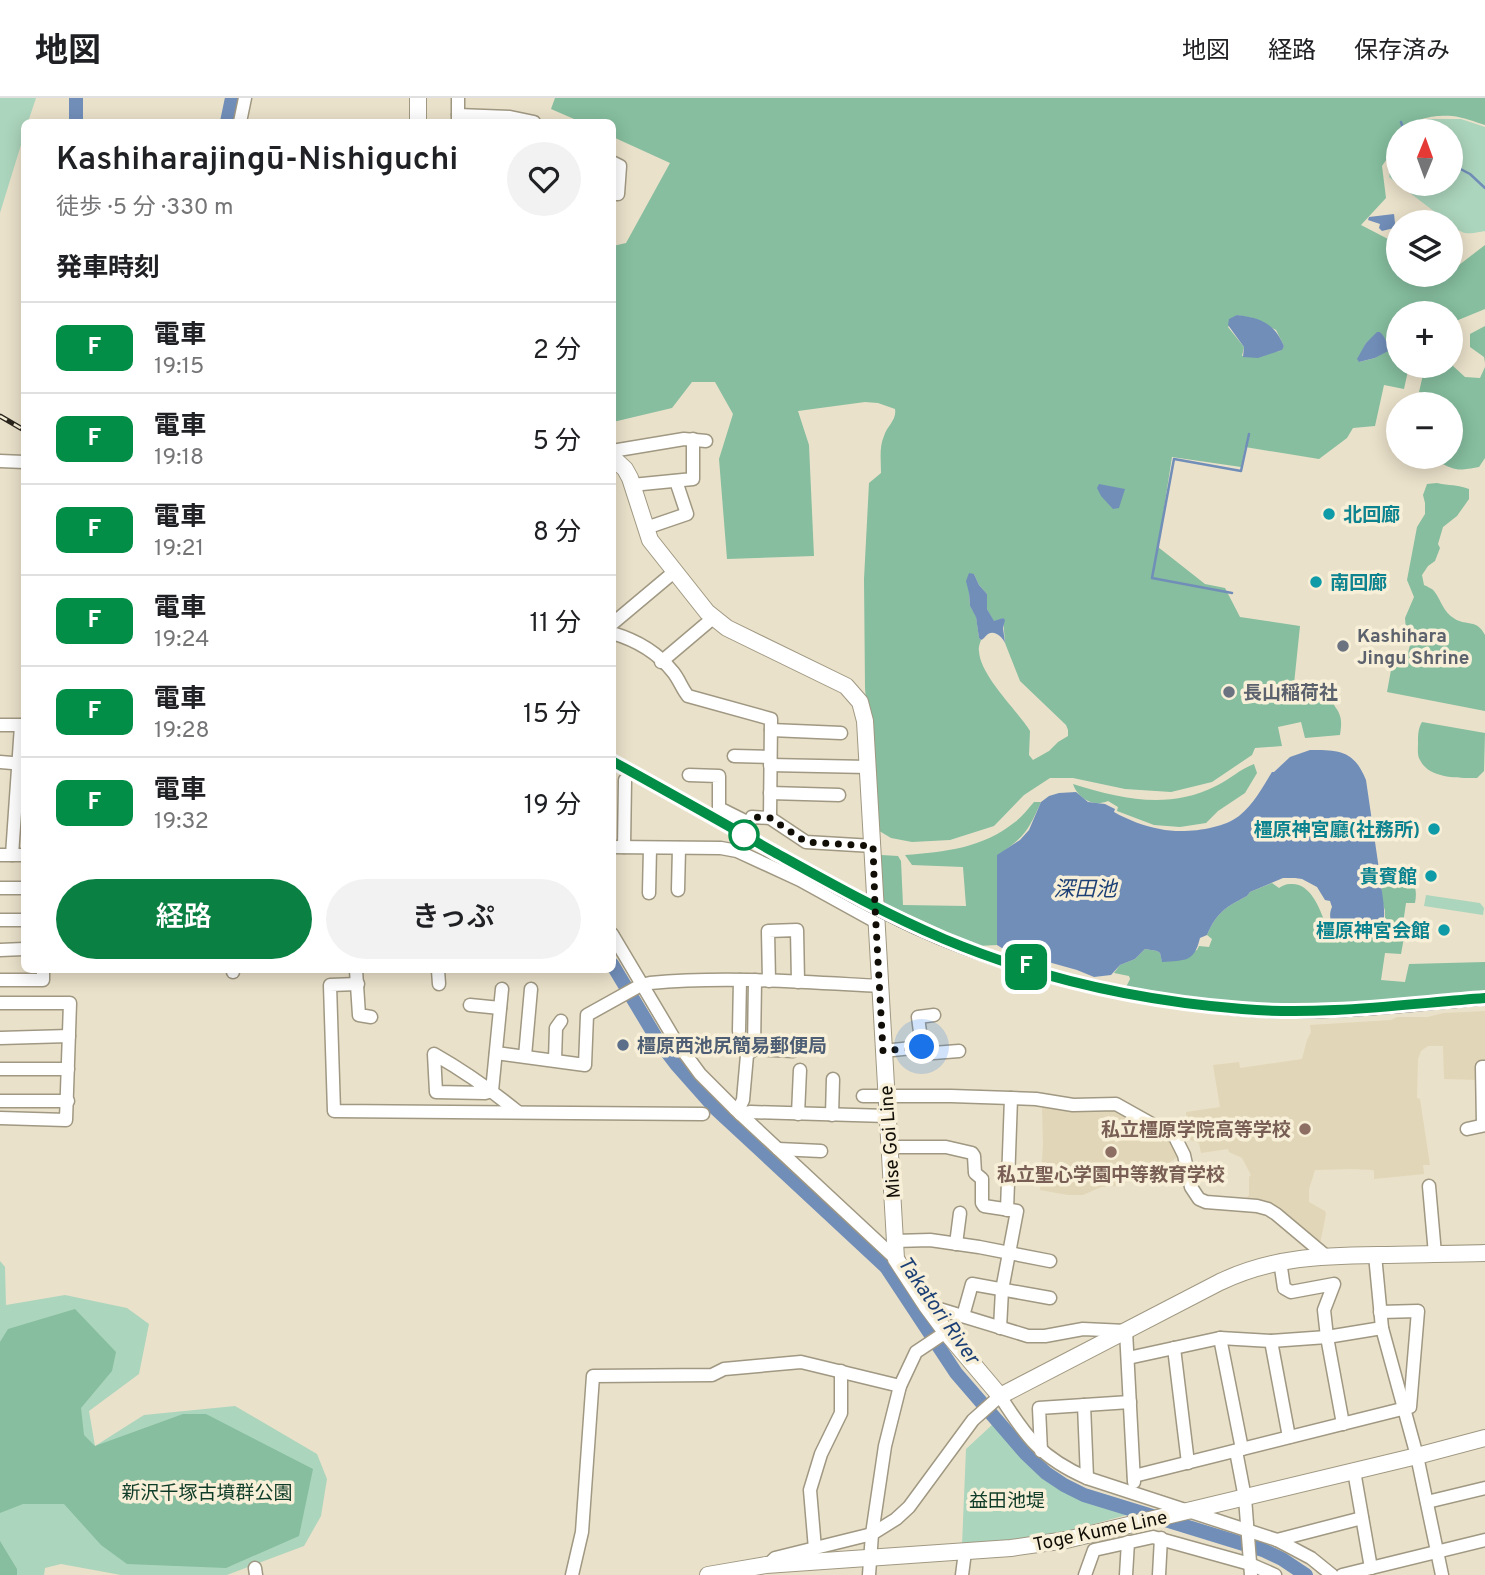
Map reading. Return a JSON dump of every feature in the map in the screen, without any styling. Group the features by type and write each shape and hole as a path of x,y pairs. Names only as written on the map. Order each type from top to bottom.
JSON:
{"main road":[{"path":"418,98 418,119"},
{"name":"Mise Goi Line","path":"616,461 625,469 655,548 713,618 751,641 846,686 860,702 868,766 896,1259"},
{"path":"896,1259 944,1333 997,1398 1230,1277 1261,1266 1326,1256 1485,1253"},
{"name":"Toge Kume Line","path":"708,1575 766,1565 869,1567 1066,1540 1485,1438"}],"street":[{"path":"241,119 245,98"},
{"path":"458,98 458,119 520,119"},
{"path":"616,164 620,166 616,194"},
{"path":"616,450 678,439 700,440 692,479 632,485"},
{"path":"0,461 21,462"},
{"path":"646,528 687,514 676,481"},
{"path":"616,621 674,572"},
{"path":"662,662 713,618"},
{"path":"616,634 645,647 674,674 688,696 771,719 770,818"},
{"path":"0,725 21,726"},
{"path":"771,730 841,733"},
{"path":"734,756 770,761 868,766"},
{"path":"0,762 21,764 12,855"},
{"path":"689,775 719,776 719,808 749,823 752,817 770,818 806,842 873,846"},
{"path":"625,780 618,847 721,848 737,851 815,888 876,922"},
{"path":"770,793 839,794"},
{"path":"649,893 650,848"},
{"path":"678,890 679,848"},
{"path":"0,888 21,888"},
{"path":"0,920 21,920"},
{"path":"738,1111 743,1100 747,1055 754,1049 768,931 797,930 798,982"},
{"path":"616,941 640,986 683,1052 710,1084 896,1259"},
{"path":"0,950 21,949"},
{"path":"0,980 43,980 43,973"},
{"path":"356,973 359,1015 371,1017"},
{"path":"438,973 439,984"},
{"path":"496,1053 584,1065 587,1015 640,986 671,982 740,980 879,986"},
{"path":"739,1031 740,980"},
{"path":"358,984 330,985 334,1111 703,1114"},
{"path":"492,1091 502,989"},
{"path":"524,1056 531,989"},
{"path":"0,1003 69,1003 66,1120 0,1118"},
{"path":"470,1005 500,1008"},
{"path":"934,1015 918,1017 923,1050 933,1053 960,1051"},
{"path":"555,1060 556,1028 561,1021"},
{"path":"0,1038 69,1037"},
{"path":"883,1051 922,1047"},
{"path":"754,1049 793,1051"},
{"path":"492,1091 436,1092 434,1054 462,1070 492,1091 518,1112"},
{"path":"1467,1129 1484,1125 1482,1067 1485,1067"},
{"path":"0,1069 68,1069"},
{"path":"798,1114 800,1070"},
{"path":"832,1115 833,1079"},
{"path":"863,1096 1012,1098 1073,1105 1116,1104 1175,1137 1184,1155 1191,1187 1199,1199 1268,1209 1326,1256"},
{"path":"1007,1210 1012,1098"},
{"path":"0,1101 68,1101"},
{"path":"738,1111 887,1116"},
{"path":"890,1147 946,1147 972,1153 975,1173 982,1179 984,1206 1017,1211 1002,1290 1000,1328"},
{"path":"778,1149 821,1151"},
{"path":"1429,1186 1435,1254"},
{"path":"956,1244 960,1213"},
{"path":"895,1241 956,1244 1050,1261"},
{"path":"1375,1255 1382,1328 1417,1456 1442,1575"},
{"path":"1280,1261 1284,1288 1291,1292 1334,1284 1325,1310 1326,1337 1343,1424"},
{"path":"963,1316 972,1284 1050,1298"},
{"path":"926,1304 1019,1335 1036,1337 1083,1329 1126,1331 1134,1493"},
{"path":"1134,1476 1410,1407 1418,1311 1380,1312"},
{"path":"1128,1358 1220,1338 1271,1341 1326,1337 1382,1328"},
{"path":"869,1567 885,1446 900,1387 916,1352 944,1333"},
{"path":"1220,1338 1239,1450 1250,1566"},
{"path":"1271,1341 1289,1437"},
{"path":"1174,1348 1188,1463"},
{"path":"572,1575 582,1532 593,1376 712,1375 724,1368 800,1362 900,1387"},
{"path":"815,1549 810,1490 821,1454 841,1413 841,1371"},
{"path":"766,1565 775,1559 872,1534 896,1519 909,1507 973,1420 997,1398 1028,1438 1063,1466 1087,1478 1184,1512 1277,1540 1311,1558 1332,1575"},
{"path":"1041,1451 1039,1408 1130,1402"},
{"path":"1084,1405 1087,1478"},
{"path":"1354,1471 1371,1568"},
{"path":"1427,1502 1485,1488"},
{"path":"1277,1540 1362,1518"},
{"path":"1085,1575 1094,1550 1153,1537 1275,1575"},
{"path":"1159,1575 1161,1538"},
{"path":"1342,1575 1371,1568 1393,1569 1437,1552 1485,1540"},
{"path":"1126,1575 1128,1542"},
{"path":"962,1575 965,1552"}],"shaded area":[{"name":"私立橿原学院高等学校","path":"1485,1011 1485,1065 1479,1080 1444,1079 1443,1046 1428,1046 1421,1051 1418,1059 1417,1098 1420,1099 1430,1165 1423,1165 1424,1174 1374,1179 1372,1170 1315,1170 1309,1189 1309,1202 1326,1214 1320,1244 1245,1200 1249,1195 1251,1175 1242,1158 1228,1149 1201,1153 1199,1143 1185,1138 1181,1141 1174,1131 1187,1128 1186,1112 1220,1107 1213,1065 1239,1062 1240,1068 1302,1059 1311,1032 1310,1025"},
{"name":"私立聖心学園中等教育学校","path":"1042,1107 1113,1107 1168,1135 1180,1156 1136,1179 1101,1187 1083,1195 1040,1190"}],"green space":[{"path":"0,98 36,98 29,119 21,119 21,145 0,213"},
{"path":"555,98 1485,98 1485,125 1456,117 1386,119 1386,160 1382,166 1386,198 1361,225 1386,238 1386,287 1463,287 1463,262 1485,245 1485,309 1463,318 1463,301 1386,301 1386,341 1380,332 1366,343 1359,362 1375,358 1386,351 1386,378 1406,378 1404,389 1384,385 1375,426 1353,428 1347,438 1319,459 1245,447 1241,467 1172,457 1158,547 1205,584 1225,588 1240,617 1300,626 1294,684 1336,689 1334,705 1341,719 1340,735 1305,738 1301,722 1278,727 1282,746 1255,748 1252,755 1212,782 1171,792 1125,789 1073,778 1050,778 1024,795 994,826 950,840 912,842 891,838 876,829 865,688 864,579 869,483 881,473 881,445 895,416 895,409 865,402 798,411 809,445 814,556 727,559 719,459 733,414 715,382 692,382 672,408 616,421 616,245 626,243 670,163 616,138 616,119 574,119 551,109","holes":["1237,315 1252,318 1276,330 1284,346 1280,351 1242,356 1244,347 1228,327","974,574 987,594 987,609 994,622 1003,618 1005,643 1020,681 1068,730 1068,736 1033,760 1029,755 1030,731 992,682 981,661 981,640 976,616 970,606 969,593"]},
{"path":"1463,120 1485,127 1485,231 1463,232 1463,210 1432,210 1414,196 1463,196"},
{"path":"1485,326 1485,363 1484,357 1470,347 1470,334"},
{"path":"1485,367 1485,458 1479,467 1463,469 1463,392 1419,392 1422,378 1463,378 1463,375 1480,378"},
{"path":"1437,483 1469,489 1469,499 1457,516 1443,527 1435,561 1422,575 1424,585 1433,590 1451,616 1479,627 1485,635 1485,711 1387,692 1391,670 1408,653 1411,641 1405,618 1414,597 1407,580 1417,527 1425,514 1423,495 1427,484"},
{"path":"1422,722 1485,733 1484,771 1477,778 1453,777 1430,771 1424,766 1418,752 1418,732"},
{"path":"1254,764 1257,773 1245,793 1218,811 1206,823 1180,827 1154,825 1117,811 1118,807 1108,801 1097,803 1082,798 1073,784 1127,798 1163,800 1180,798 1216,786"},
{"path":"1034,802 1041,802 1028,827 1020,838 997,856 997,945 978,946 879,901 881,855 898,856 901,861 903,905 966,906 963,867 912,865 905,855 949,850 990,838 1018,820"},
{"path":"1396,877 1411,881 1416,892 1415,903 1406,903 1401,954 1385,953 1381,980 1405,982 1409,964 1485,962 1485,994 1340,1005 1259,1005 1125,989 1129,976 1114,973 1120,965 1135,959 1145,949 1160,953 1162,961 1197,950 1199,946 1209,947 1212,939 1207,935 1223,911 1250,892 1272,883 1279,888 1290,884 1303,887 1313,897 1325,923 1330,924 1335,933 1362,925 1382,926 1385,911 1381,883"},
{"path":"1426,895 1480,903 1484,908 1483,915 1424,906"},
{"name":"新沢千塚古墳群公園","path":"0,1261 5,1267 6,1305 65,1295 127,1308 149,1324 139,1374 89,1411 95,1446 144,1415 235,1406 317,1454 327,1479 321,1516 304,1546 227,1575 121,1575 61,1564 45,1568 44,1575 0,1575"},
{"name":"新沢千塚古墳群公園","path":"75,1309 116,1352 112,1371 81,1408 84,1435 95,1446 183,1414 206,1414 313,1469 299,1536 226,1568 127,1564 101,1545 64,1504 23,1504 0,1513 0,1342 8,1329"},
{"name":"益田池堤","path":"993,1424 1030,1464 1053,1483 1085,1500 1130,1514 1029,1542 962,1545 966,1449"},
{"path":"0,1541 17,1569 17,1575 0,1575"}],"water":[{"path":"1386,215 1386,230 1382,231 1380,224 1368,220 1369,217"},
{"path":"1237,315 1266,323 1280,338 1284,346 1282,350 1258,358 1243,357 1244,347 1228,325 1229,319"},
{"path":"1380,332 1386,341 1386,352 1359,362 1357,359 1366,343"},
{"path":"1099,484 1125,489 1119,508 1113,509 1101,496 1097,488"},
{"path":"969,573 974,574 987,594 987,609 994,621 1003,618 1005,620 1005,643 1000,636 993,633 981,640 979,638 966,581"},
{"name":"深田池","path":"1310,750 1329,750 1351,757 1366,780 1384,905 1382,926 1364,925 1335,933 1330,920 1330,901 1325,900 1317,887 1302,879 1283,878 1250,892 1223,911 1207,935 1200,938 1195,952 1183,960 1162,962 1160,953 1145,949 1135,959 1120,965 1111,975 1094,977 1005,950 997,945 997,855 1020,840 1029,830 1041,802 1049,796 1076,792 1088,802 1105,804 1115,809 1114,812 1119,815 1148,826 1169,830 1201,830 1222,825 1239,816 1253,801 1272,772 1290,757"}],"waterway":[{"path":"76,98 76,119"},
{"name":"Takatori River","path":"228,119 232,98"},
{"path":"1463,170 1485,188"},
{"path":"1232,593 1152,578 1174,459 1241,471 1249,434"},
{"name":"Takatori River","path":"616,971 657,1039 676,1064 715,1108 886,1267 956,1373 1026,1454 1046,1473 1084,1495 1263,1550 1306,1575"}],"railway":[{"path":"0,416 21,428"},
{"path":"616,768 881,916 942,944 1029,974 1147,1001 1272,1016 1333,1015 1485,1003"}],"train":[{"name":"F","path":"616,763 875,907 980,953 1064,978 1124,993 1243,1009 1340,1009 1485,998"}],"place":[{"name":"北回廊","path":"1329,514"},
{"name":"南回廊","path":"1316,582"},
{"name":"Kashihara Jingu Shrine","path":"1343,646"},
{"name":"長山稲荷社","path":"1229,692"},
{"name":"橿原神宮廳(社務所)","path":"1434,829"},
{"name":"貴賓館","path":"1431,876"},
{"name":"橿原神宮会館","path":"1444,930"},
{"name":"橿原西池尻簡易郵便局","path":"623,1045"},
{"name":"私立橿原学院高等学校","path":"1305,1129"},
{"name":"私立聖心学園中等教育学校","path":"1111,1152"}],"route":[{"path":"744,835 752,817 770,818 806,842 873,846 883,1051 922,1047"}]}
